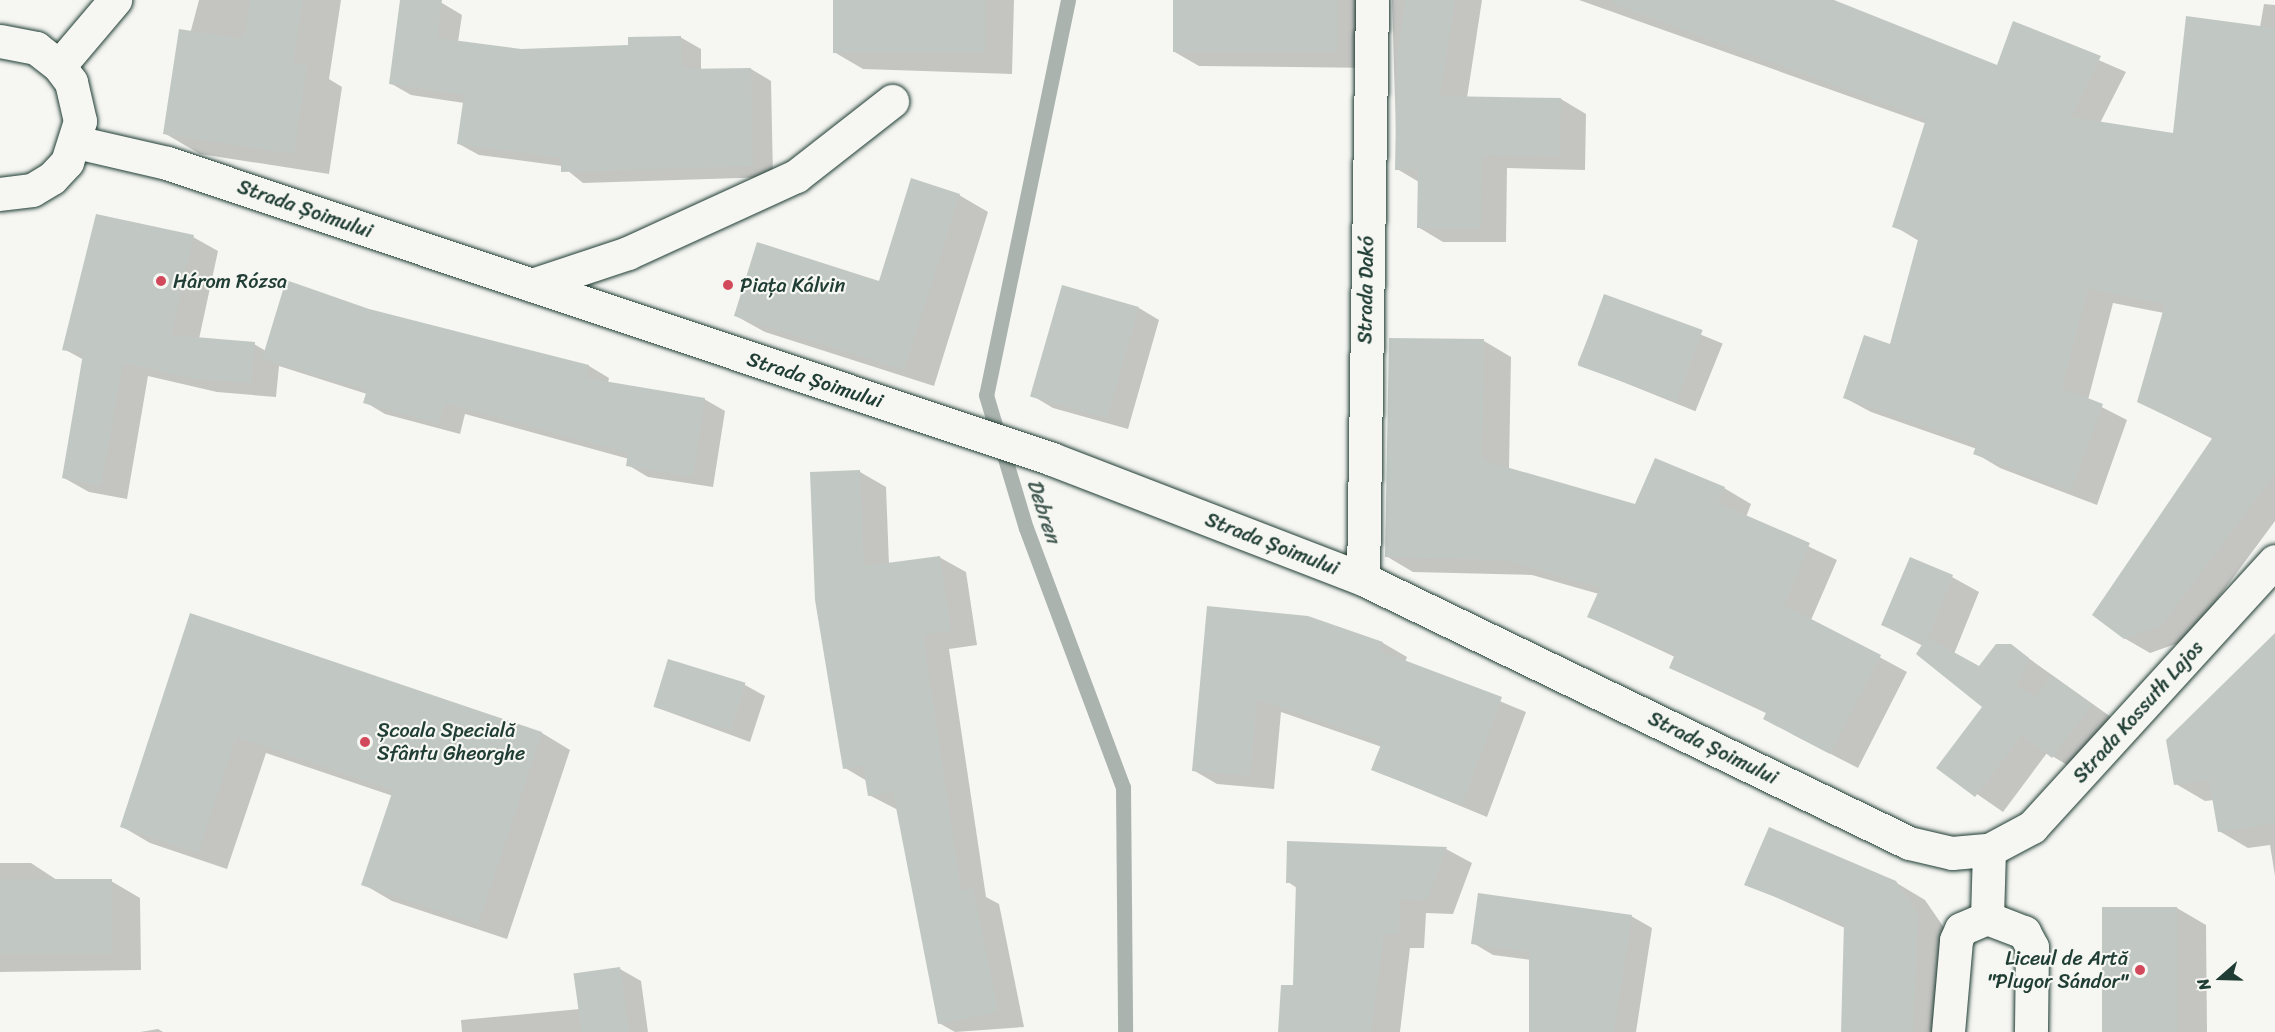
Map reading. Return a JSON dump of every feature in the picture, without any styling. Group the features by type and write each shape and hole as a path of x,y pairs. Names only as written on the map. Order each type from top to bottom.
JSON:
{"main road":[{"path":"59,66 116,0"},
{"name":"Strada Dakó","path":"1363,579 1372,0"},
{"path":"0,41 36,48 59,66 78,101 76,141 52,178 32,190 0,195"},
{"path":"532,285 628,253 796,176 892,101"},
{"name":"Strada Șoimului","path":"76,141 167,163 1052,459 1363,579 1909,843 1952,853 1989,850"},
{"name":"Strada Kossuth Lajos","path":"1989,850 2032,827 2275,561"},
{"path":"1987,918 1989,850"},
{"path":"1948,1032 1956,940 1961,929 1987,918 2024,932 2032,947 2031,1032"}],"building":[{"path":"250,0 303,0 293,63 307,65 294,154 163,134 179,29 244,39"},
{"path":"400,0 442,0 437,38 521,49 628,45 628,37 681,36 682,69 751,68 753,166 561,172 561,158 457,144 464,95 389,84"},
{"path":"833,0 985,0 985,53 833,53"},
{"path":"1173,0 1337,0 1337,52 1173,52"},
{"path":"1406,0 1455,0 1440,96 1561,98 1560,156 1482,155 1481,229 1417,228 1418,170 1395,170 1397,55"},
{"path":"1614,0 1834,0 1997,65 2013,21 2101,56 2071,117 2173,133 2186,16 2275,28 2275,474 2161,626 2124,639 2092,615 2213,437 2137,402 2165,304 2088,289 2062,388 2103,404 2071,491 1973,454 1977,444 1843,398 1864,335 1890,344 1919,236 1892,227 1926,119 1613,4"},
{"path":"911,178 960,194 904,370 734,316 757,242 879,281"},
{"path":"96,214 194,235 171,335 255,342 251,383 190,378 123,363 101,486 62,478 83,354 62,350"},
{"path":"286,280 369,309 589,365 586,378 705,398 693,477 626,466 628,453 445,403 439,424 363,403 367,390 262,359"},
{"path":"1062,285 1139,307 1107,419 1030,397"},
{"path":"1604,294 1703,330 1677,401 1578,365"},
{"path":"1389,338 1484,339 1482,460 1635,504 1655,458 1725,487 1718,503 1810,543 1784,605 1881,655 1830,754 1763,719 1767,711 1669,668 1675,654 1587,617 1600,588 1504,560 1385,557"},
{"path":"860,470 864,566 940,556 951,631 923,635 961,890 973,888 998,1012 938,1024 893,792 868,796 863,766 843,769 815,600 810,472"},
{"path":"1910,557 1953,575 1928,638 1979,666 1996,644 2011,644 2029,658 2017,686 2036,697 2051,675 2092,705 2052,758 2022,735 1975,797 1936,768 1982,707 1916,654 1923,643 1881,625"},
{"path":"1207,606 1308,616 1383,642 1380,651 1502,697 1462,805 1371,770 1382,742 1257,699 1250,776 1192,771"},
{"path":"190,613 542,732 478,924 361,885 393,790 236,737 198,853 120,827"},
{"path":"2275,633 2275,823 2218,832 2209,780 2174,785 2166,740"},
{"path":"668,659 745,683 731,730 653,707"},
{"path":"1769,827 1896,881 1918,914 1913,1032 1841,1032 1844,923 1744,885"},
{"path":"1287,841 1447,847 1427,900 1400,899 1399,934 1384,934 1371,1032 1278,1032 1281,985 1293,985 1296,883 1286,883"},
{"path":"0,879 112,879 112,954 0,954"},
{"path":"1478,893 1632,915 1614,1032 1529,1032 1529,952 1471,944"},
{"name":"Liceul de Artă \"Plugor Sándor\"","path":"2102,907 2177,907 2177,1032 2102,1032"},
{"path":"620,967 629,1032 582,1032 573,974"}],"waterway":[{"name":"Debren","path":"1068,0 986,395 1026,528 1123,787 1125,1032"}],"place":[{"name":"Három Rózsa","path":"161,281"},
{"name":"Piața Kálvin","path":"728,285"},
{"name":"Școala Specială Sfântu Gheorghe","path":"365,742"},
{"name":"Liceul de Artă \"Plugor Sándor\"","path":"2140,970"}]}
